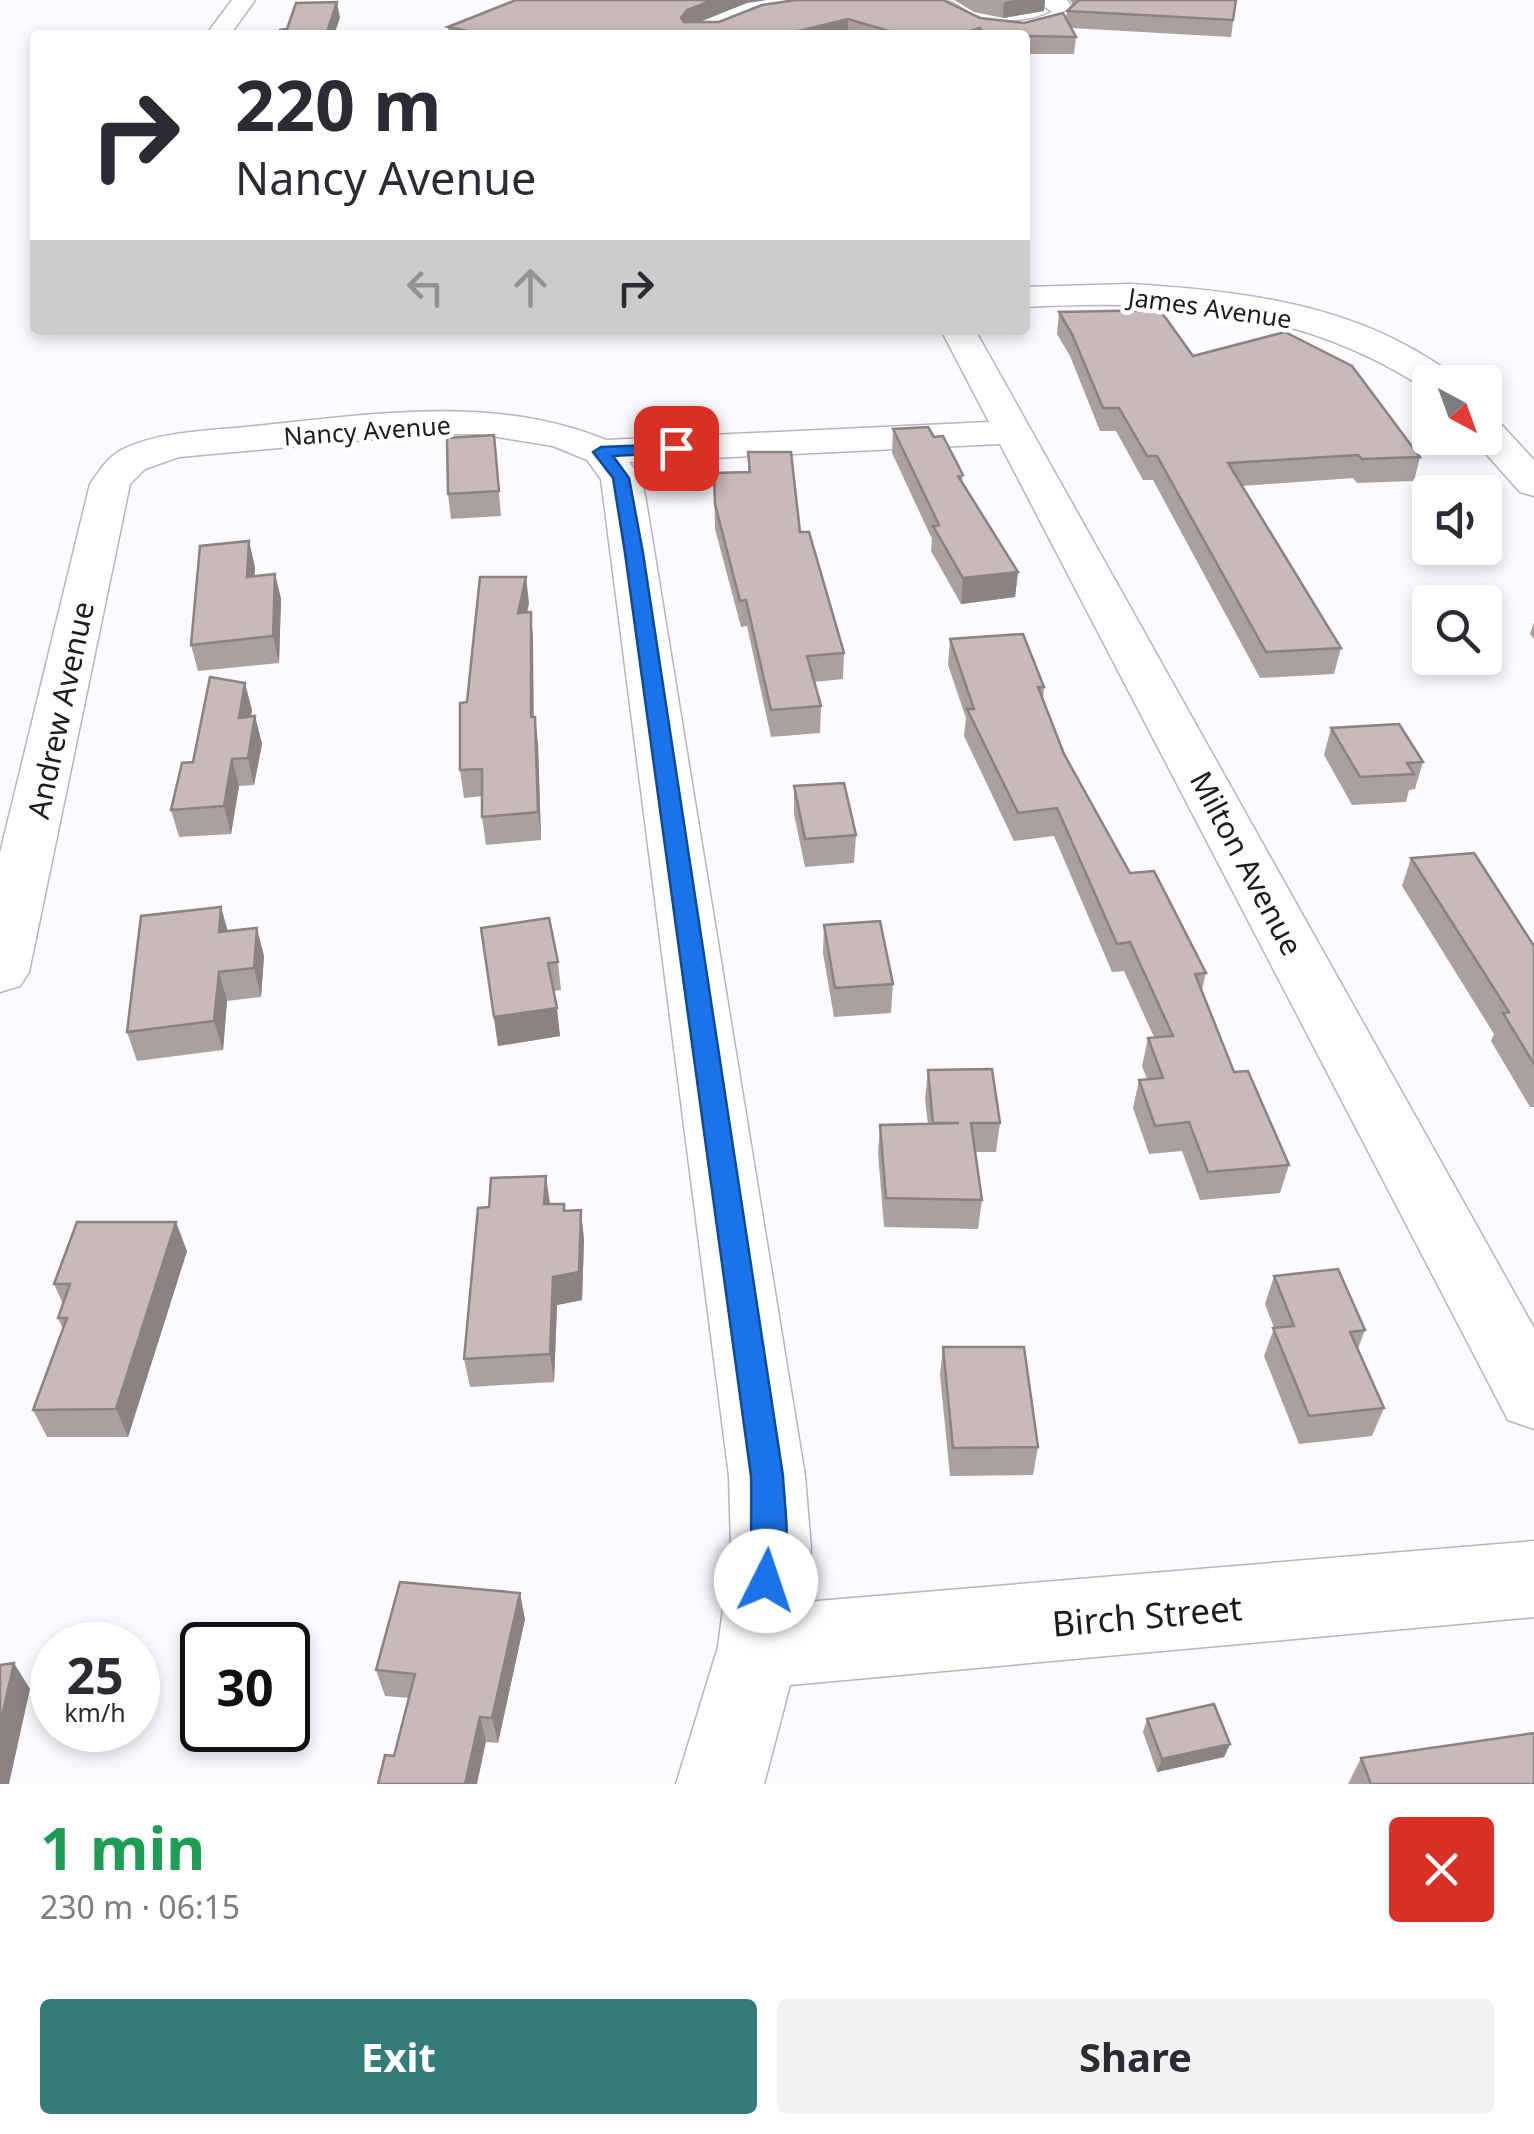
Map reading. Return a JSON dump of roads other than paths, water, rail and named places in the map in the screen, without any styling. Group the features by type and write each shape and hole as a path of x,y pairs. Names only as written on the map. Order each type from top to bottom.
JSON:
{"street":[{"path":"222,30 244,0"},
{"path":"941,0 948,12 960,19 1006,26 1050,22 1065,14 1062,7 1046,0"},
{"name":"James Avenue","path":"1030,296 1153,295 1265,311 1372,344 1412,366"},
{"name":"Milton Avenue","path":"961,335 1534,1397"},
{"name":"Nancy Avenue","path":"136,458 206,443 408,423 538,432 601,452 1015,432"},
{"path":"1502,448 1534,484"},
{"path":"601,452 621,478 625,494 767,1476 770,1548 759,1646 720,1784"},
{"name":"Andrew Avenue","path":"0,972 110,484 122,467 136,458"},
{"name":"Birch Street","path":"759,1646 1534,1579"}]}
